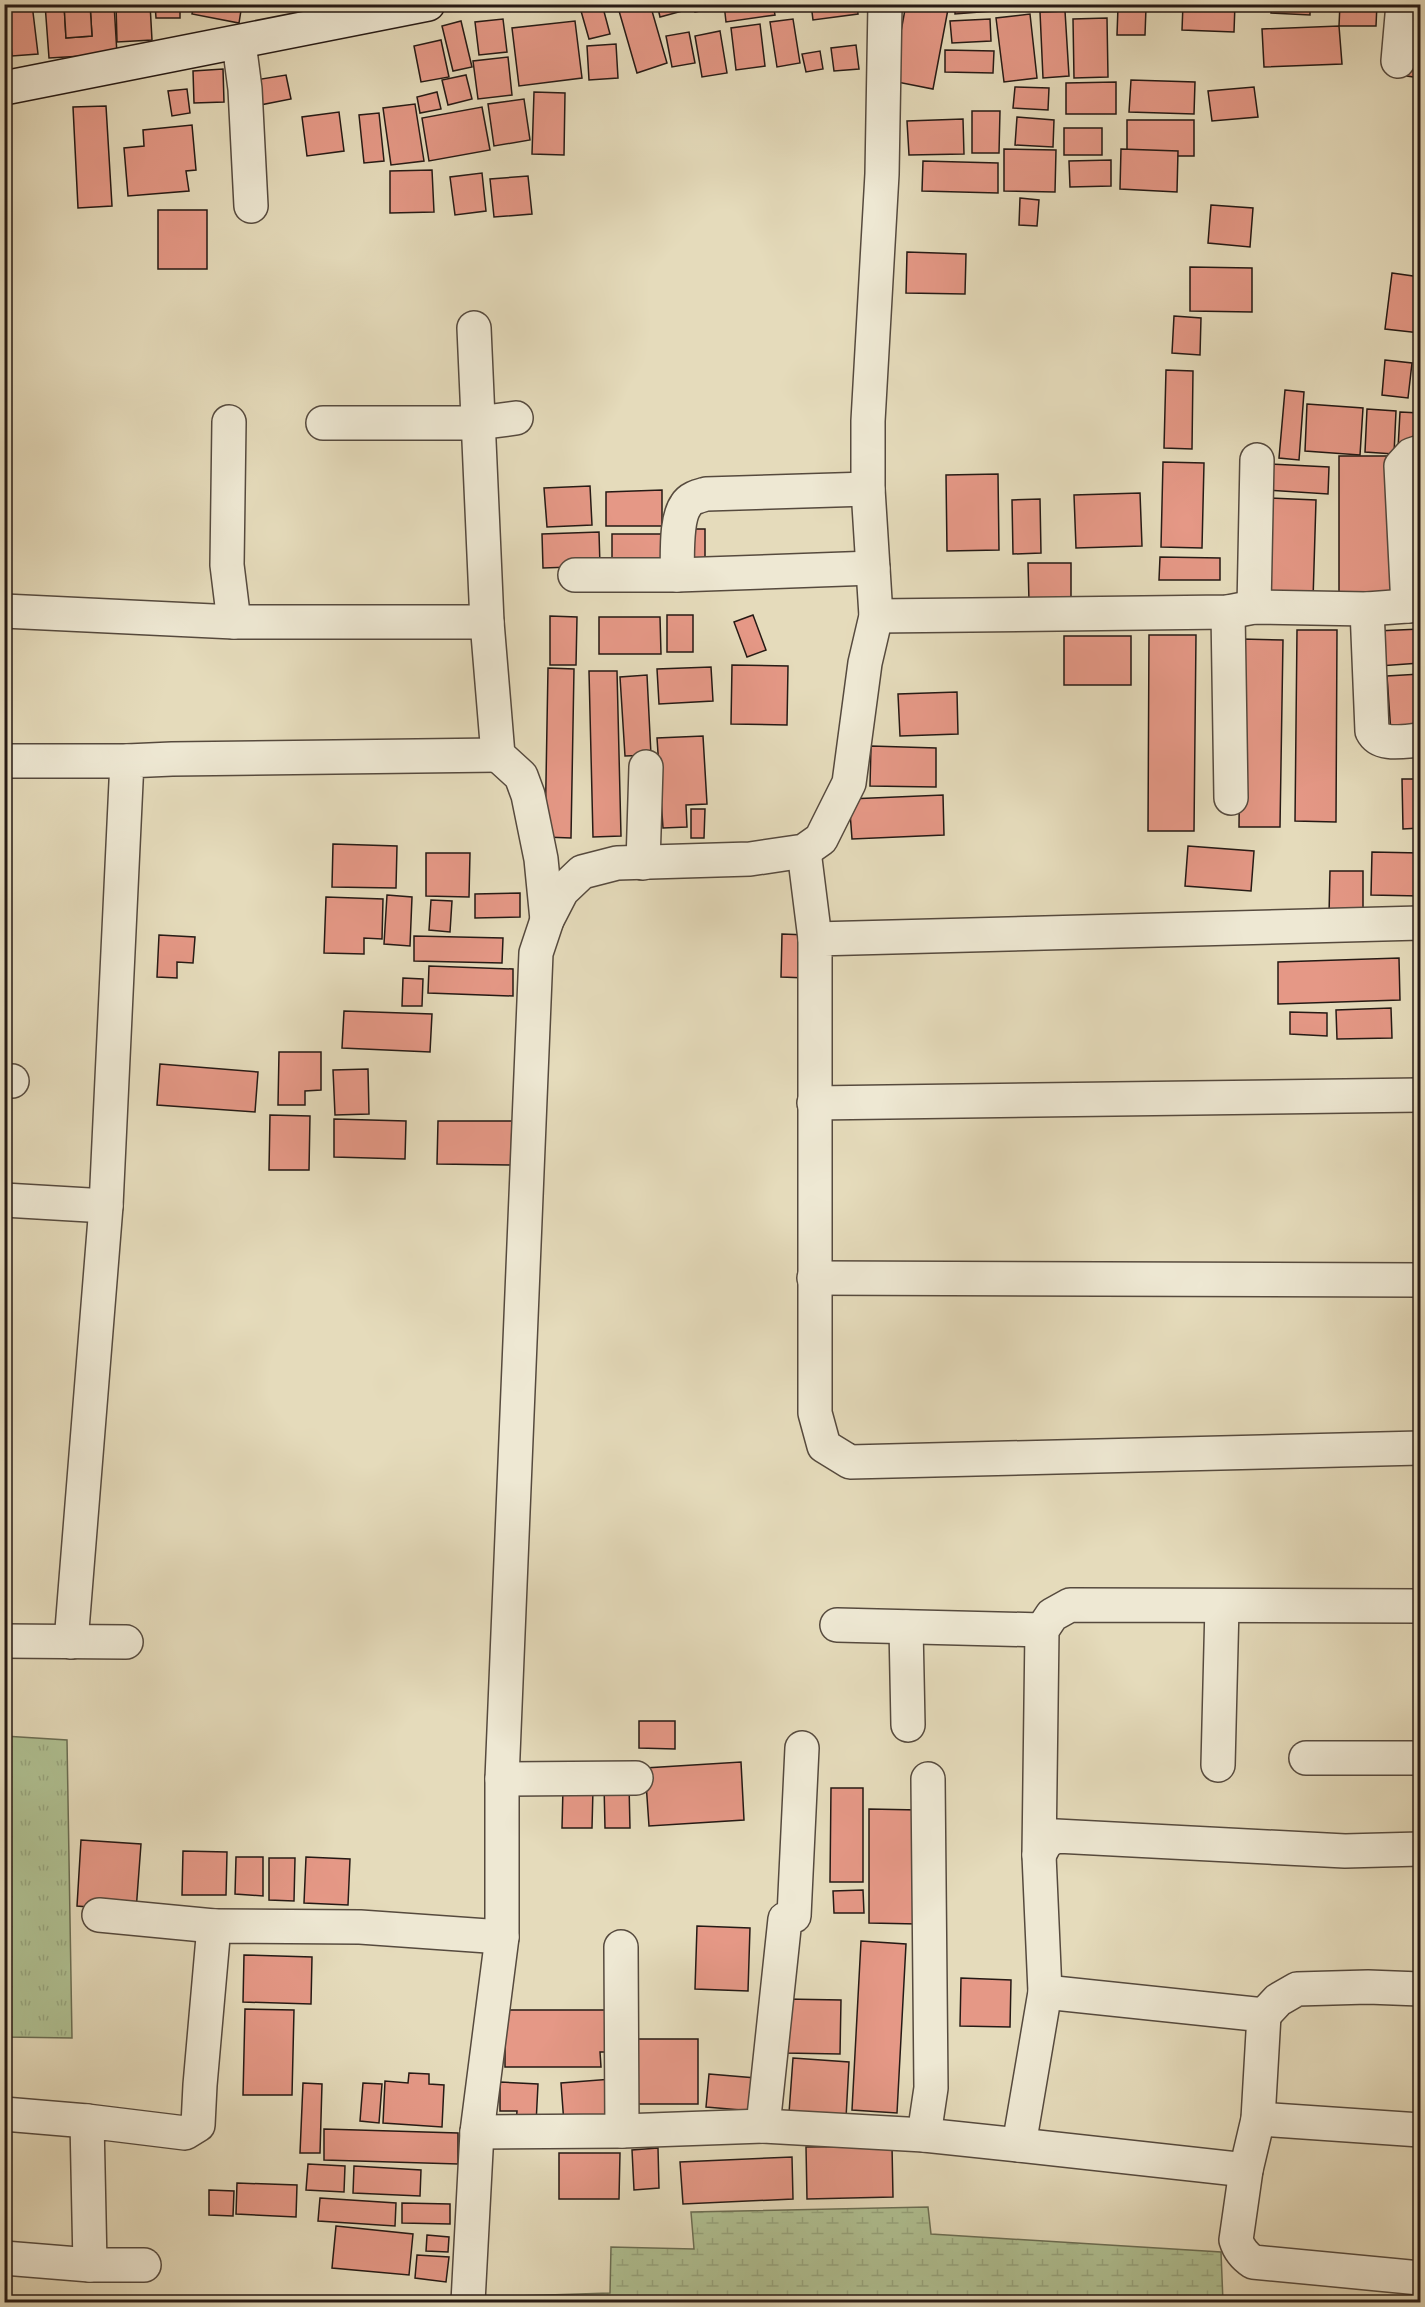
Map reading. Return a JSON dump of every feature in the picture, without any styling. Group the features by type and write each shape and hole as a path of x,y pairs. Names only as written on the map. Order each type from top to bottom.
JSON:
{"street":[{"path":"468,2302 477,2132 502,1937 502,1779 536,953 547,920 562,891 582,872 617,863 750,860 804,851 821,839 849,783 865,663 876,616 868,489 868,421 882,174 885,4"},
{"path":"1398,61 1403,4"},
{"path":"4,88 239,43 420,5"},
{"path":"239,43 245,89 251,206"},
{"path":"474,328 487,622 498,755 521,776 528,795 541,859 547,920"},
{"path":"323,423 478,423 516,418"},
{"path":"229,422 227,565 234,622"},
{"path":"876,616 1367,609 1414,606 1401,466 1411,454 1420,452"},
{"path":"1231,798 1241,610 1257,460"},
{"path":"677,575 680,515 687,503 695,497 706,494 868,489"},
{"path":"575,575 677,575 873,568"},
{"path":"1367,609 1372,730 1377,738 1384,741 1420,740"},
{"path":"4,611 234,622 487,622"},
{"path":"4,761 498,755"},
{"path":"71,1642 106,1206 127,761"},
{"path":"643,863 646,767"},
{"path":"804,851 815,939 815,1413 824,1446 850,1462 1420,1448"},
{"path":"815,939 1420,923"},
{"path":"814,1103 1420,1095"},
{"path":"4,1200 106,1206"},
{"path":"814,1278 1420,1280"},
{"path":"1019,2145 1045,1992 1039,1855 1042,1630 1052,1615 1070,1605 1420,1606"},
{"path":"1218,1765 1221,1606"},
{"path":"837,1625 1042,1630"},
{"path":"906,1627 908,1725"},
{"path":"4,1641 126,1642"},
{"path":"763,2126 784,1918 794,1916 802,1748"},
{"path":"1306,1758 1420,1758"},
{"path":"502,1779 636,1778"},
{"path":"924,2135 931,2088 928,1779"},
{"path":"1039,1855 1046,1842 1056,1836 1345,1851 1420,1849"},
{"path":"99,1916 214,1926 360,1928 502,1937"},
{"path":"4,2114 186,2133 198,2125 214,1926"},
{"path":"621,1947 622,2131"},
{"path":"1420,1989 1368,1987 1298,1989 1278,2000 1264,2015 1258,2120 1246,2170 1236,2240 1238,2248 1246,2258 1253,2262 1420,2278"},
{"path":"1045,1992 1264,2015"},
{"path":"1258,2120 1420,2130"},
{"path":"87,2121 90,2265"},
{"path":"477,2132 622,2131 763,2126 924,2135 1246,2170"},
{"path":"4,2258 90,2265 144,2265"}],"green space":[{"path":"4,1736 67,1740 72,2038 5,2037"},
{"path":"928,2207 931,2234 1221,2252 1223,2302 487,2302 488,2297 610,2293 611,2247 694,2249 691,2212"}],"building":[{"path":"4,4 32,4 38,54 12,56 9,25 4,26"},
{"path":"45,4 64,4 66,38 92,36 90,4 114,4 117,54 49,58"},
{"path":"64,4 90,4 92,36 66,38"},
{"path":"116,4 150,4 152,40 117,42"},
{"path":"155,4 180,4 180,18 156,18"},
{"path":"194,4 242,4 239,23 192,14"},
{"path":"579,4 602,4 610,34 589,39"},
{"path":"617,4 650,4 667,63 637,73"},
{"path":"657,4 684,4 686,10 660,17"},
{"path":"693,4 712,4 713,8 695,12"},
{"path":"724,4 773,4 775,15 726,22"},
{"path":"811,4 857,4 858,14 813,20"},
{"path":"906,4 949,4 933,89 892,81"},
{"path":"955,4 991,4 992,11 955,14"},
{"path":"1183,4 1235,4 1234,32 1182,30"},
{"path":"1272,4 1310,4 1310,15 1271,13"},
{"path":"1340,4 1377,4 1376,26 1339,26"},
{"path":"1118,7 1146,8 1145,35 1117,35"},
{"path":"1065,11 1069,76 1043,78 1040,12"},
{"path":"1030,14 1037,78 1004,82 996,18"},
{"path":"1107,18 1108,77 1074,78 1073,19"},
{"path":"503,19 507,52 479,55 475,22"},
{"path":"793,19 800,63 777,67 770,22"},
{"path":"990,19 991,41 952,43 950,21"},
{"path":"461,21 472,67 453,71 442,26"},
{"path":"575,21 582,78 519,86 512,28"},
{"path":"760,24 765,66 736,70 731,28"},
{"path":"1339,26 1342,64 1264,67 1262,29"},
{"path":"720,31 727,73 702,77 695,36"},
{"path":"689,32 695,63 672,67 666,36"},
{"path":"1411,34 1420,34 1420,78 1407,76"},
{"path":"441,40 449,77 421,82 414,46"},
{"path":"616,44 618,78 589,80 587,46"},
{"path":"856,45 859,69 834,71 831,48"},
{"path":"945,50 994,51 993,73 945,72"},
{"path":"820,51 823,69 806,72 802,54"},
{"path":"508,57 512,95 478,99 473,61"},
{"path":"223,69 224,102 194,103 193,71"},
{"path":"286,75 291,99 260,105 255,80"},
{"path":"466,75 472,99 448,105 442,80"},
{"path":"1131,80 1195,82 1194,114 1129,112"},
{"path":"1116,82 1116,114 1066,114 1066,83"},
{"path":"1015,87 1049,88 1048,110 1013,108"},
{"path":"1254,87 1258,117 1212,121 1208,91"},
{"path":"187,89 190,113 172,116 168,91"},
{"path":"437,92 441,109 420,113 417,97"},
{"path":"534,92 565,93 564,155 532,154"},
{"path":"524,99 530,140 494,146 488,104"},
{"path":"415,104 424,161 391,165 383,108"},
{"path":"106,106 112,206 78,208 73,107"},
{"path":"482,107 490,150 429,161 422,118"},
{"path":"972,111 1000,111 999,153 972,153"},
{"path":"339,112 344,151 307,156 302,117"},
{"path":"379,113 384,161 364,163 359,115"},
{"path":"1017,117 1054,120 1053,147 1015,145"},
{"path":"963,119 964,154 909,155 907,121"},
{"path":"1127,120 1194,120 1194,156 1127,156"},
{"path":"192,125 196,170 186,171 189,191 128,196 124,148 144,146 143,130"},
{"path":"1064,128 1102,128 1102,155 1064,155"},
{"path":"1004,149 1056,150 1055,192 1004,191"},
{"path":"1121,149 1178,151 1177,192 1120,189"},
{"path":"1111,160 1111,186 1070,187 1069,161"},
{"path":"923,161 998,163 998,193 922,191"},
{"path":"432,170 434,212 390,213 390,171"},
{"path":"482,173 486,211 455,215 450,177"},
{"path":"528,176 532,214 494,217 490,179"},
{"path":"1020,198 1039,200 1037,226 1019,225"},
{"path":"1211,205 1253,208 1250,247 1208,243"},
{"path":"158,210 207,210 207,269 158,269"},
{"path":"907,252 966,254 965,294 906,293"},
{"path":"1190,267 1252,268 1252,312 1190,311"},
{"path":"1392,273 1420,277 1420,333 1385,329"},
{"path":"1174,316 1201,318 1200,355 1172,353"},
{"path":"1385,360 1412,363 1408,398 1382,395"},
{"path":"1166,370 1193,371 1192,449 1164,448"},
{"path":"1285,390 1304,392 1299,460 1279,458"},
{"path":"1307,404 1363,408 1360,455 1305,451"},
{"path":"1367,409 1396,411 1394,454 1365,452"},
{"path":"1400,412 1420,413 1418,450 1398,449"},
{"path":"1339,456 1395,456 1395,597 1339,597"},
{"path":"1163,462 1204,463 1202,548 1161,547"},
{"path":"1268,464 1329,467 1328,494 1267,490"},
{"path":"998,474 999,550 947,551 946,475"},
{"path":"590,486 592,525 547,527 544,488"},
{"path":"662,490 662,526 606,526 606,492"},
{"path":"1140,493 1142,546 1076,548 1074,495"},
{"path":"1270,498 1316,500 1313,600 1268,599"},
{"path":"1040,499 1041,553 1013,554 1012,500"},
{"path":"682,529 705,529 705,571 682,570"},
{"path":"599,532 600,566 543,568 542,534"},
{"path":"612,534 671,534 671,569 612,570"},
{"path":"1160,557 1220,558 1220,580 1159,580"},
{"path":"1028,563 1071,563 1071,601 1029,602"},
{"path":"667,615 693,615 693,652 667,652"},
{"path":"753,615 766,650 747,657 734,622"},
{"path":"550,616 577,617 576,665 550,665"},
{"path":"599,617 660,617 661,654 599,654"},
{"path":"1420,629 1420,663 1379,666 1376,631"},
{"path":"1297,630 1337,630 1336,822 1295,821"},
{"path":"1149,635 1196,635 1194,831 1148,831"},
{"path":"1064,636 1131,636 1131,685 1064,685"},
{"path":"1241,639 1283,640 1280,827 1239,827"},
{"path":"732,665 788,666 787,725 731,724"},
{"path":"711,667 713,701 659,704 657,669"},
{"path":"548,668 574,669 571,838 545,837"},
{"path":"589,671 617,671 621,836 593,837"},
{"path":"1420,674 1420,732 1391,733 1387,676"},
{"path":"647,675 651,755 625,756 620,677"},
{"path":"957,692 958,734 900,736 898,694"},
{"path":"703,736 707,804 686,805 687,827 663,828 657,738"},
{"path":"871,746 936,748 936,787 870,786"},
{"path":"1402,779 1420,779 1420,828 1403,829"},
{"path":"943,795 944,835 852,839 849,799"},
{"path":"691,809 705,809 704,838 691,838"},
{"path":"333,844 397,846 396,888 332,887"},
{"path":"1188,846 1254,851 1251,891 1185,886"},
{"path":"1372,852 1420,853 1420,896 1371,895"},
{"path":"426,853 470,853 469,897 426,896"},
{"path":"1330,871 1363,871 1363,915 1329,915"},
{"path":"520,893 520,917 475,918 475,894"},
{"path":"387,895 412,897 410,946 384,944"},
{"path":"326,897 383,899 382,939 364,938 364,954 324,953"},
{"path":"431,900 452,901 450,932 429,930"},
{"path":"782,934 807,935 806,978 781,977"},
{"path":"159,935 195,937 193,963 177,962 177,978 157,977"},
{"path":"414,936 503,938 502,963 414,961"},
{"path":"1399,958 1400,1000 1278,1004 1278,962"},
{"path":"1415,959 1420,959 1420,999 1414,999"},
{"path":"429,966 513,969 513,996 428,993"},
{"path":"403,978 423,979 422,1006 402,1006"},
{"path":"1391,1008 1392,1038 1337,1039 1336,1010"},
{"path":"344,1011 432,1014 430,1052 342,1048"},
{"path":"1290,1012 1327,1013 1327,1036 1290,1034"},
{"path":"279,1052 321,1052 321,1090 305,1091 305,1105 278,1105"},
{"path":"160,1064 258,1072 255,1112 157,1105"},
{"path":"368,1069 369,1114 335,1115 333,1070"},
{"path":"270,1115 310,1116 309,1170 269,1170"},
{"path":"334,1119 406,1121 405,1159 334,1157"},
{"path":"438,1121 512,1121 511,1165 437,1164"},
{"path":"639,1721 675,1721 675,1749 639,1748"},
{"path":"741,1762 744,1820 649,1826 645,1768"},
{"path":"604,1784 629,1784 630,1828 605,1828"},
{"path":"563,1788 593,1789 592,1828 562,1828"},
{"path":"831,1788 863,1788 863,1882 830,1882"},
{"path":"869,1809 919,1810 918,1924 869,1923"},
{"path":"81,1840 141,1844 136,1911 77,1906"},
{"path":"183,1851 227,1852 226,1895 182,1895"},
{"path":"236,1857 263,1857 263,1896 235,1894"},
{"path":"306,1857 350,1859 348,1905 304,1903"},
{"path":"269,1858 295,1858 294,1901 269,1900"},
{"path":"863,1890 864,1913 834,1913 833,1891"},
{"path":"697,1926 750,1928 748,1991 695,1989"},
{"path":"861,1941 906,1944 897,2113 852,2110"},
{"path":"244,1955 312,1957 311,2004 243,2002"},
{"path":"961,1978 1011,1980 1010,2027 960,2026"},
{"path":"785,1999 841,2000 840,2054 784,2053"},
{"path":"245,2009 294,2010 292,2095 243,2095"},
{"path":"505,2010 613,2010 613,2052 600,2052 601,2067 505,2067"},
{"path":"637,2039 698,2039 698,2104 637,2104"},
{"path":"793,2058 849,2062 846,2118 789,2113"},
{"path":"409,2073 429,2074 429,2084 444,2085 442,2127 383,2123 385,2081 408,2083"},
{"path":"709,2074 756,2078 753,2111 706,2107"},
{"path":"612,2079 615,2120 564,2124 561,2083"},
{"path":"500,2082 538,2084 536,2124 516,2124 517,2111 500,2111"},
{"path":"303,2083 322,2084 320,2153 300,2153"},
{"path":"363,2083 382,2084 379,2123 360,2121"},
{"path":"324,2129 458,2133 458,2164 324,2160"},
{"path":"892,2146 893,2197 807,2199 806,2147"},
{"path":"658,2148 659,2188 634,2190 632,2150"},
{"path":"559,2153 620,2153 619,2199 559,2199"},
{"path":"792,2157 793,2199 683,2204 680,2162"},
{"path":"308,2164 345,2166 344,2192 306,2190"},
{"path":"354,2166 421,2170 420,2196 353,2193"},
{"path":"237,2183 297,2185 296,2217 236,2214"},
{"path":"209,2190 234,2191 233,2216 209,2215"},
{"path":"320,2198 396,2203 395,2226 318,2221"},
{"path":"402,2203 450,2204 450,2224 402,2223"},
{"path":"336,2226 413,2234 409,2275 332,2268"},
{"path":"427,2235 449,2237 448,2252 426,2251"},
{"path":"417,2255 449,2257 446,2282 415,2278"}]}
